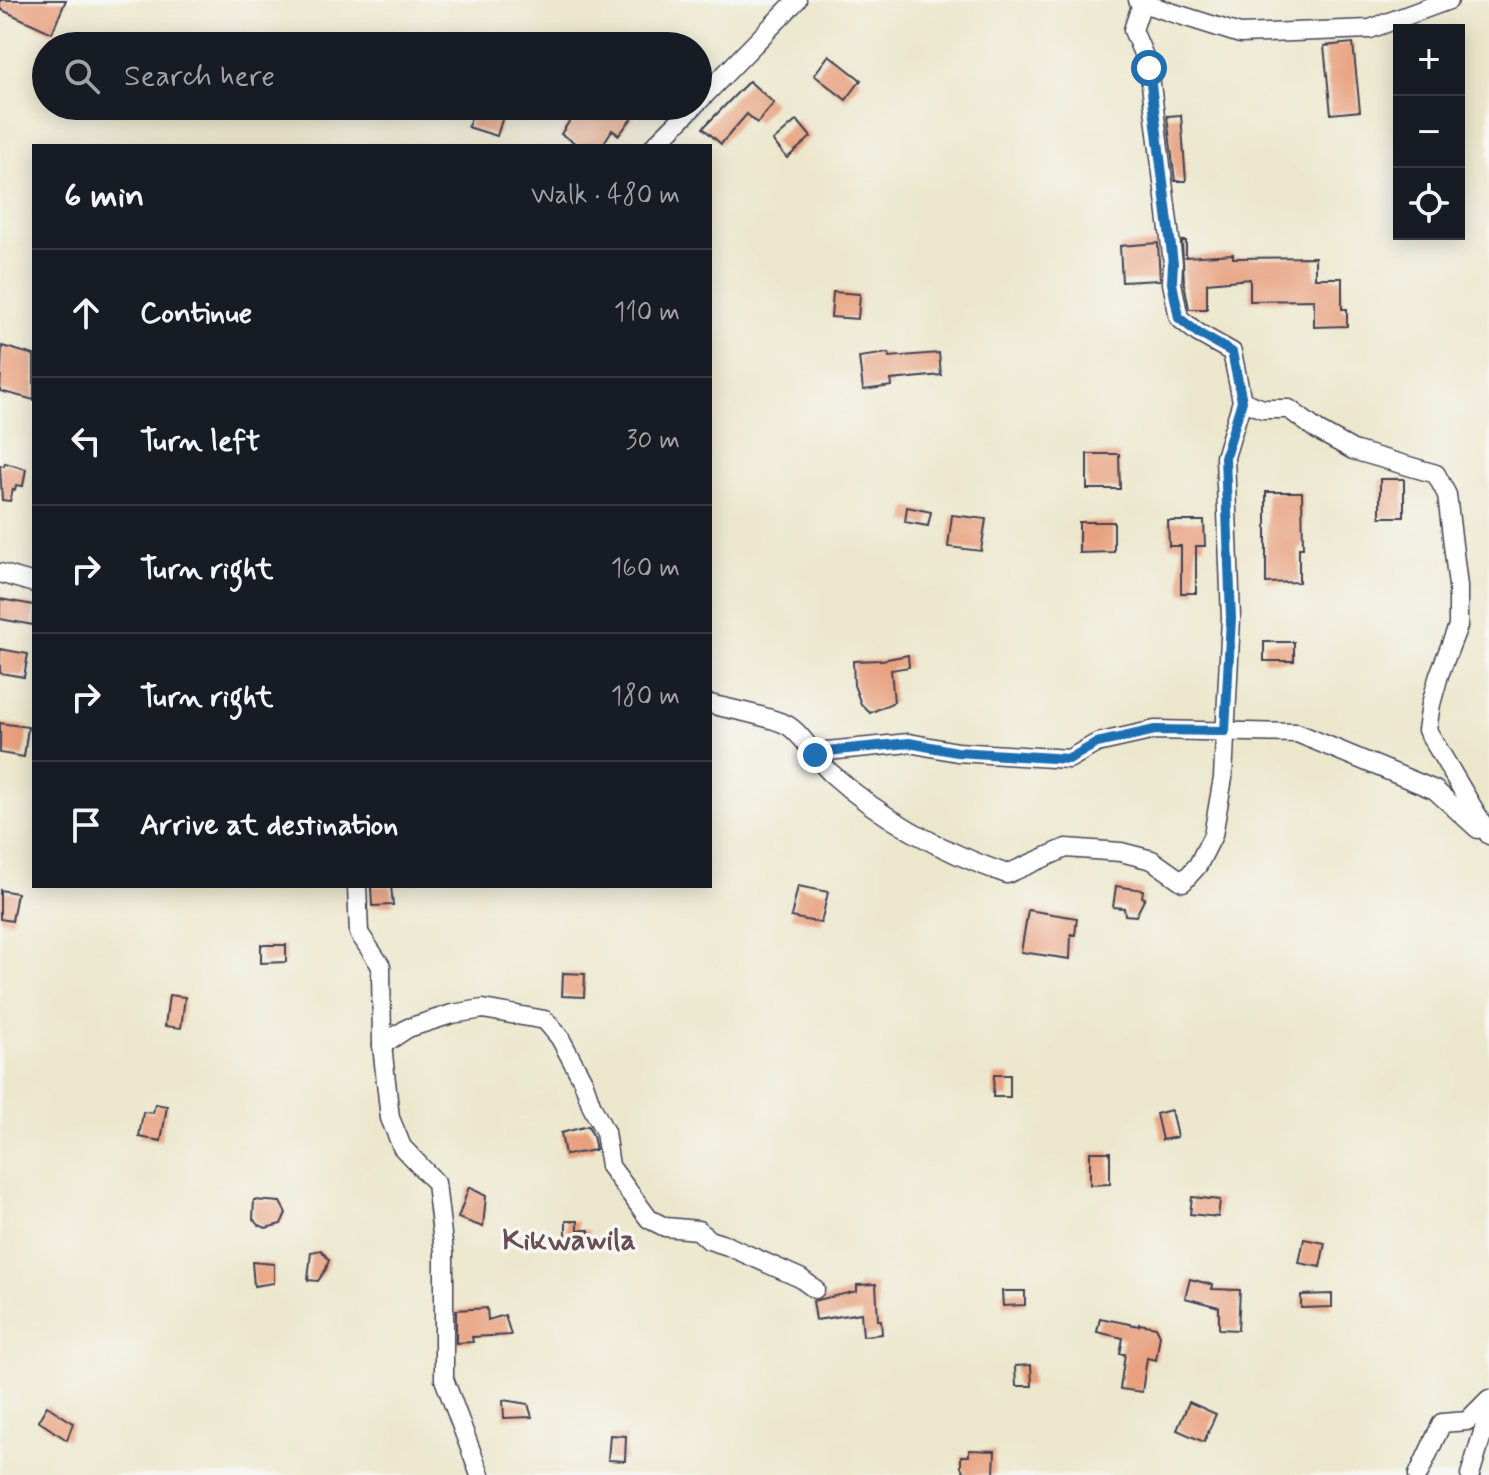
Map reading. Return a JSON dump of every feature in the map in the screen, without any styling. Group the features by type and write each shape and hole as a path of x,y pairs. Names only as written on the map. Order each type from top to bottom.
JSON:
{"street":[{"path":"712,88 797,0"},
{"path":"712,705 789,726 830,772 875,809 922,838 992,869 1007,874 1066,848 1121,852 1152,860 1183,882 1198,865 1213,835 1223,778 1231,618 1225,457 1242,401 1232,352 1179,318 1172,283 1173,263 1149,68 1133,30 1140,2 1240,34 1370,29 1449,0"},
{"path":"656,144 680,120"},
{"path":"1242,401 1263,409 1289,409 1317,430 1353,450 1436,474 1447,495 1458,586 1458,626 1435,689 1427,730 1489,837"},
{"path":"0,573 32,582"},
{"path":"815,755 827,751 909,743 957,752 1069,759 1097,743 1155,730 1297,733 1435,790 1489,837"},
{"path":"357,888 359,933 381,966 382,1045 390,1118 402,1147 436,1183 444,1252 444,1379 480,1475"},
{"path":"382,1045 408,1028 452,1014 483,1009 545,1020 560,1038 583,1081 605,1132 610,1166 649,1219 665,1227 698,1230 709,1240 800,1278 815,1289"},
{"path":"1418,1475 1442,1423 1467,1421 1489,1399"},
{"path":"1470,1475 1489,1412"}],"building":[{"path":"0,0 66,0 52,32 0,9"},
{"path":"1353,43 1360,111 1331,114 1324,46"},
{"path":"829,55 861,80 846,100 814,75"},
{"path":"749,81 774,103 757,123 747,114 721,144 703,128"},
{"path":"1181,115 1186,181 1175,181 1167,116"},
{"path":"470,120 502,120 497,136 468,127"},
{"path":"570,120 630,120 619,135 612,130 603,144 577,144 561,134"},
{"path":"797,120 811,137 787,158 773,141"},
{"path":"1182,241 1186,241 1186,257 1233,254 1233,258 1315,257 1315,278 1342,278 1342,309 1347,309 1347,326 1314,327 1314,300 1250,301 1250,279 1207,283 1207,309 1189,309"},
{"path":"1158,243 1160,280 1122,282 1120,246"},
{"path":"833,292 860,294 858,319 831,317"},
{"path":"2,346 32,354 32,399 0,391"},
{"path":"888,353 889,357 939,353 941,375 891,380 892,386 863,390 859,357"},
{"path":"1087,454 1119,454 1120,489 1087,489"},
{"path":"5,463 26,469 23,486 16,485 10,501 2,500 0,465 4,466"},
{"path":"1380,479 1404,479 1404,517 1380,517"},
{"path":"1266,492 1302,492 1303,548 1299,548 1299,582 1266,583"},
{"path":"907,507 931,512 928,526 905,522"},
{"path":"952,515 986,519 981,551 948,547"},
{"path":"1168,521 1204,521 1205,546 1196,546 1196,593 1181,593 1181,546 1169,546"},
{"path":"1079,522 1114,522 1114,552 1079,553"},
{"path":"0,599 32,605 32,625 0,619"},
{"path":"1264,642 1294,642 1294,661 1264,661"},
{"path":"0,649 28,654 24,677 0,673"},
{"path":"908,655 909,667 891,670 894,702 870,713 861,704 854,685 853,661"},
{"path":"0,723 28,727 24,757 0,753"},
{"path":"798,886 828,892 821,923 791,917"},
{"path":"1116,886 1143,890 1142,897 1145,898 1136,916 1125,915 1124,908 1113,907"},
{"path":"371,888 391,888 393,905 372,906"},
{"path":"0,890 17,893 12,921 0,919"},
{"path":"1028,910 1077,918 1075,935 1071,934 1070,959 1021,952"},
{"path":"261,945 286,945 286,962 261,963"},
{"path":"563,973 585,974 584,997 562,996"},
{"path":"169,995 185,997 181,1028 165,1026"},
{"path":"994,1075 1010,1075 1010,1097 993,1097"},
{"path":"155,1104 167,1106 161,1141 139,1137 143,1112 153,1113"},
{"path":"1171,1110 1177,1137 1162,1140 1156,1114"},
{"path":"588,1126 596,1150 565,1155 561,1133"},
{"path":"1090,1152 1110,1152 1110,1184 1090,1185"},
{"path":"469,1187 486,1196 483,1227 458,1218"},
{"path":"1192,1197 1220,1200 1218,1217 1190,1214"},
{"path":"254,1200 280,1202 286,1213 281,1224 266,1228 259,1225 253,1219"},
{"path":"566,1221 578,1221 578,1230 589,1230 589,1242 566,1242"},
{"path":"1304,1239 1325,1243 1320,1267 1299,1263"},
{"path":"321,1250 329,1260 326,1269 318,1281 308,1280 311,1252"},
{"path":"252,1262 274,1264 274,1283 254,1286"},
{"path":"1190,1279 1213,1285 1212,1289 1240,1290 1238,1330 1219,1329 1219,1307 1185,1298"},
{"path":"876,1284 882,1334 863,1336 861,1313 816,1320 813,1301 857,1291 857,1285"},
{"path":"1002,1291 1025,1291 1025,1305 1003,1306"},
{"path":"1332,1294 1332,1307 1301,1308 1301,1295"},
{"path":"487,1308 488,1320 505,1315 511,1335 472,1337 473,1342 456,1343 456,1310"},
{"path":"1100,1318 1156,1327 1160,1335 1156,1360 1147,1358 1142,1392 1120,1389 1125,1354 1120,1354 1123,1338 1097,1332"},
{"path":"1031,1365 1032,1386 1016,1386 1015,1366"},
{"path":"503,1400 528,1404 532,1417 504,1418"},
{"path":"1189,1402 1216,1414 1204,1442 1177,1430"},
{"path":"47,1406 73,1423 67,1440 38,1421"},
{"path":"610,1435 626,1436 625,1461 608,1460"},
{"path":"969,1450 995,1451 994,1475 966,1475 961,1467 961,1456 969,1456"}],"district":[{"name":"Kikwawila","path":"569,1239"}],"route":[{"path":"815,755 827,751 909,743 957,752 1069,759 1097,743 1155,730 1225,731 1231,618 1225,457 1242,401 1232,352 1179,318 1172,283 1173,263 1149,68"}]}
